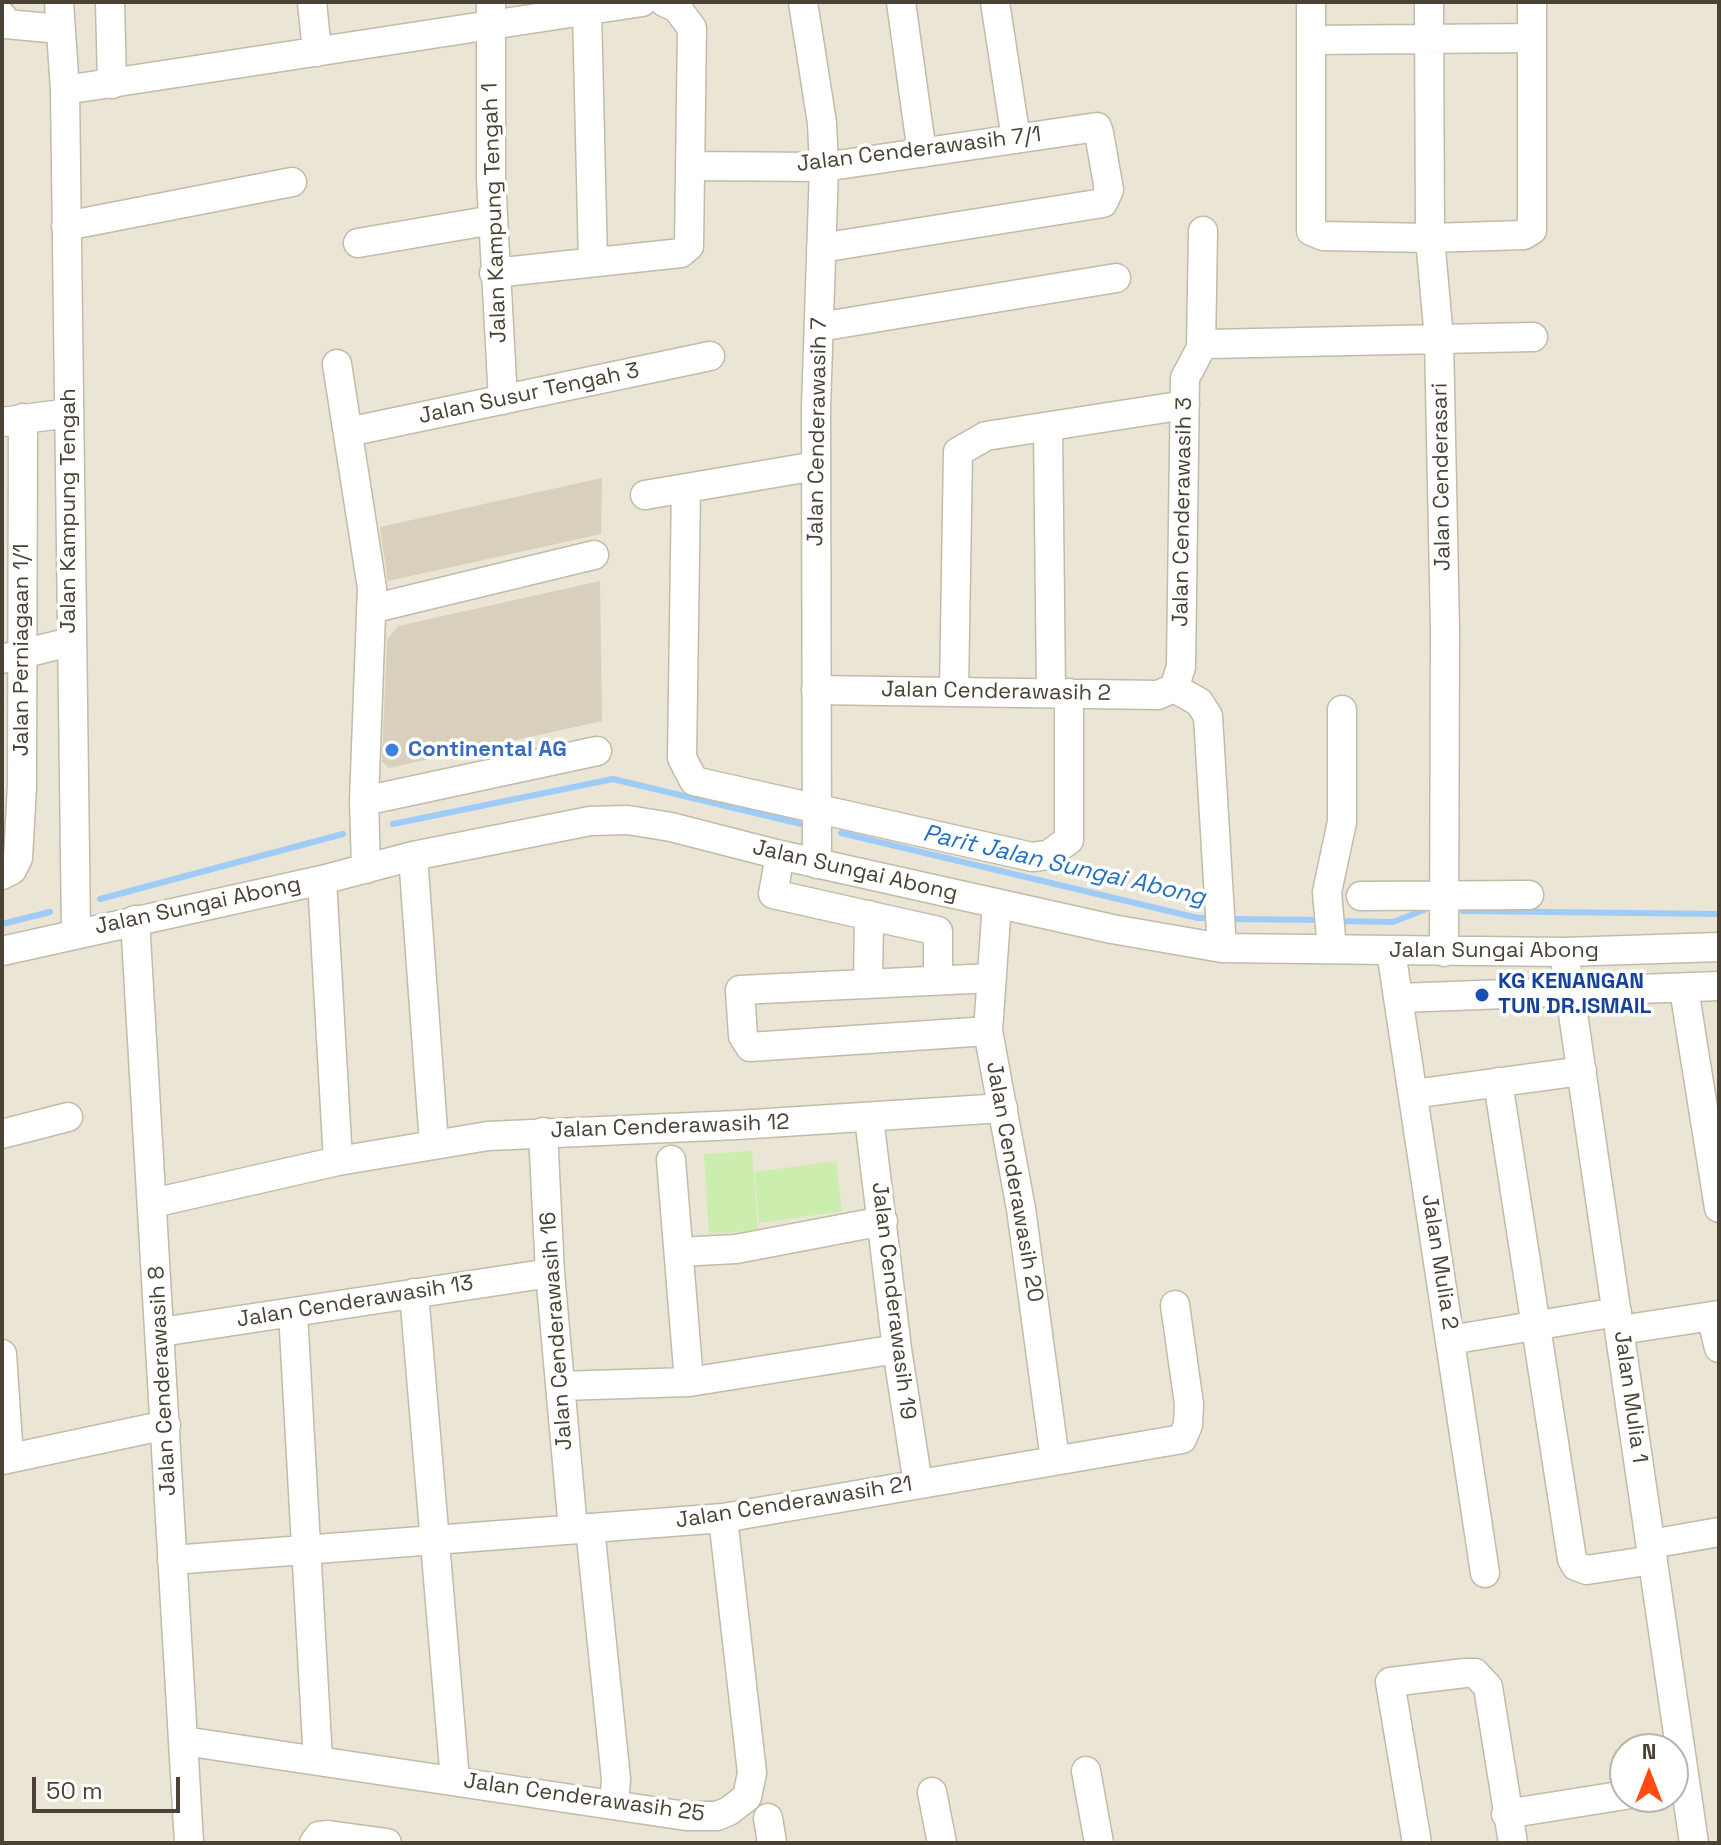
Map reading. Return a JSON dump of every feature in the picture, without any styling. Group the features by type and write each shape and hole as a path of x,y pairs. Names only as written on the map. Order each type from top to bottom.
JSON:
{"street":[{"path":"110,2 112,84"},
{"path":"312,2 317,52"},
{"path":"65,90 317,52 491,14 587,11 642,2"},
{"path":"494,273 681,253 691,243 692,28 677,8 664,2"},
{"name":"Jalan Cenderawasih 7","path":"803,2 822,123 824,167 816,466 817,864"},
{"path":"901,2 922,153"},
{"path":"995,2 1016,139"},
{"path":"1311,2 1311,231 1323,236 1430,238 1524,235 1532,230 1532,2"},
{"name":"Jalan Cenderasari","path":"1429,2 1430,238 1439,339 1445,629 1444,952"},
{"path":"587,11 593,262"},
{"name":"Jalan Kampung Tengah 1","path":"491,14 494,273 503,400"},
{"path":"3,22 60,15"},
{"name":"Jalan Kampung Tengah","path":"60,15 65,90 76,932"},
{"path":"1311,40 1531,38"},
{"name":"Jalan Cenderawasih 7/1","path":"692,166 824,167 1097,127 1109,190 1103,203 821,248"},
{"path":"66,226 292,182"},
{"path":"358,243 493,220"},
{"path":"1203,231 1205,346 1533,337"},
{"path":"819,327 1116,278"},
{"name":"Jalan Cenderawasih 3","path":"1174,688 1181,667 1185,378 1205,346"},
{"name":"Jalan Susur Tengah 3","path":"348,432 710,356"},
{"path":"337,364 372,588 364,801 366,869"},
{"path":"954,691 958,452 986,436 1185,405"},
{"path":"12,420 69,413"},
{"name":"Jalan Perniagaan 1/1","path":"2,875 12,870 18,858 12,788 12,420"},
{"path":"686,488 682,758 686,772 694,781 1032,857 1048,855 1062,849 1069,840 1048,427"},
{"path":"645,495 816,466"},
{"path":"371,609 594,555"},
{"path":"13,657 70,642"},
{"path":"1174,688 1199,702 1208,716 1220,923"},
{"name":"Jalan Cenderawasih 2","path":"816,690 1158,695 1174,688"},
{"path":"1329,926 1342,822 1342,710"},
{"path":"364,801 597,751"},
{"name":"Jalan Sungai Abong","path":"2,951 76,932 322,880 413,856 590,821 628,820 671,827 817,864 1166,941 1220,923 1329,926 1391,951 1564,952 1719,947"},
{"path":"780,855 773,894 938,931 938,978"},
{"path":"413,856 434,1144"},
{"path":"322,880 338,1161"},
{"path":"1361,896 1529,895"},
{"name":"Jalan Cenderawasih 20","path":"997,903 988,1031 1021,1209 1055,1460"},
{"path":"868,983 869,915"},
{"name":"Jalan Cenderawasih 8","path":"135,920 189,1843"},
{"name":"Jalan Mulia 2","path":"1391,951 1485,1573"},
{"name":"Jalan Mulia 1","path":"1564,952 1652,1552 1673,1733"},
{"path":"988,1031 750,1047 745,1042 740,990 938,978 991,978"},
{"path":"1399,998 1719,986"},
{"path":"1684,989 1709,1079 1719,1208"},
{"path":"1413,1094 1582,1071"},
{"path":"1498,1082 1572,1559 1576,1566 1587,1570 1719,1532"},
{"name":"Jalan Cenderawasih 12","path":"153,1203 338,1161 434,1144 543,1132 869,1118 1003,1108"},
{"path":"2,1134 68,1117"},
{"name":"Jalan Cenderawasih 19","path":"869,1118 897,1349 918,1484"},
{"name":"Jalan Cenderawasih 16","path":"543,1132 550,1273 560,1386 616,1779 614,1804"},
{"path":"671,1160 689,1382"},
{"path":"679,1252 736,1249 883,1221"},
{"name":"Jalan Cenderawasih 13","path":"161,1332 550,1273"},
{"path":"414,1293 455,1780"},
{"name":"Jalan Cenderawasih 21","path":"172,1560 723,1518 1182,1439 1188,1425 1189,1404 1175,1305"},
{"path":"293,1312 318,1761"},
{"path":"1450,1340 1535,1325 1715,1316 1719,1348"},
{"path":"560,1386 689,1382 897,1349"},
{"path":"2,1354 5,1459 166,1425"},
{"name":"Jalan Cenderawasih 25","path":"184,1741 686,1816 717,1816 738,1805 751,1788 750,1753 723,1518"},
{"path":"1417,1843 1390,1682 1465,1673 1483,1678 1513,1843"},
{"path":"1086,1771 1099,1843"},
{"path":"932,1792 942,1843"},
{"path":"1506,1814 1609,1798"},
{"name":"Jalan Mulia 1","path":"1686,1813 1694,1843"},
{"path":"314,1843 319,1836 328,1835 387,1843"}],"shaded area":[{"path":"2,2 1719,2 1719,1843 2,1843"}],"green space":[{"path":"752,1151 758,1230 709,1234 704,1154"},
{"path":"836,1161 842,1211 759,1223 755,1172"}],"building":[{"path":"602,478 601,534 388,581 380,527"},
{"path":"600,581 602,721 389,768 382,761 387,640 398,626"}],"waterway":[{"name":"Parit Jalan Sungai Abong","path":"393,824 613,779 801,824"},
{"name":"Parit Jalan Sungai Abong","path":"841,833 1198,918 1214,918"},
{"name":"Parit Jalan Sungai Abong","path":"100,899 343,834"},
{"name":"Parit Jalan Sungai Abong","path":"1337,921 1393,922 1424,910"},
{"name":"Parit Jalan Sungai Abong","path":"1463,911 1719,914"},
{"name":"Parit Jalan Sungai Abong","path":"2,924 50,912"},
{"name":"Parit Jalan Sungai Abong","path":"1229,919 1322,920"}],"place":[{"name":"Continental AG","path":"392,750"},
{"name":"KG KENANGAN TUN DR.ISMAIL","path":"1482,995"}]}
